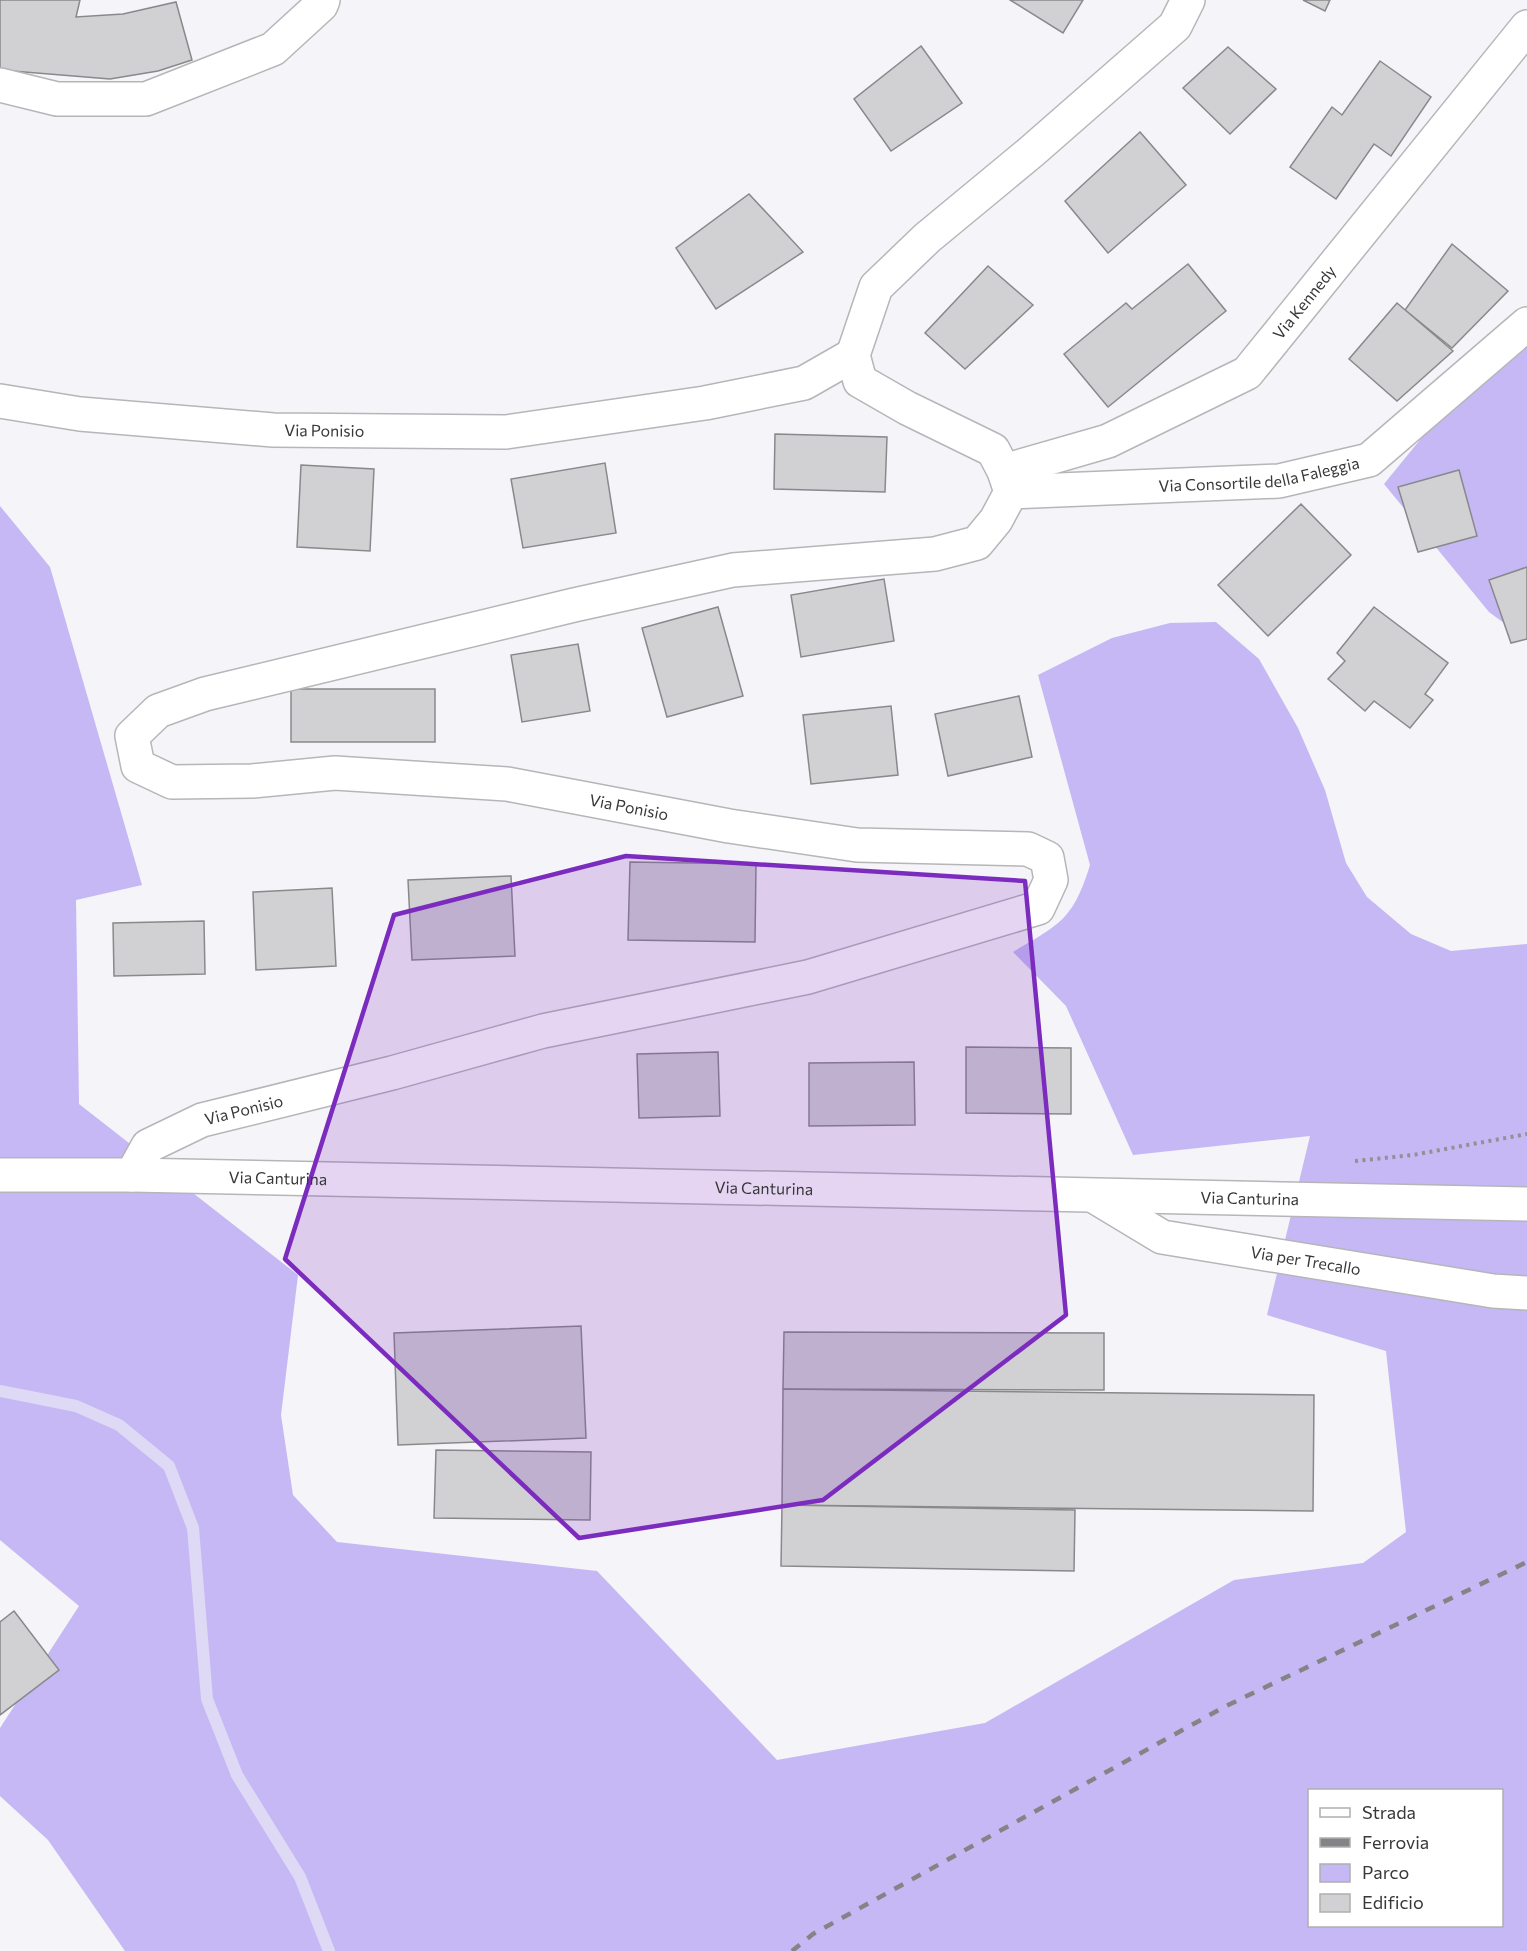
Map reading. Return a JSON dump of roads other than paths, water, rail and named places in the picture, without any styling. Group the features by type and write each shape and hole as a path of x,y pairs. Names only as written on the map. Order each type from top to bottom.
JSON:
{"street":[{"path":"0,85 57,99 146,99 273,49 323,0"},
{"path":"1004,494 993,450 907,408 860,381 853,355 876,287 927,238 1031,152 1175,26 1188,0"},
{"name":"Via Kennedy","path":"1004,494 1247,373 1527,27"},
{"name":"Via Consortile della Faleggia","path":"1004,494 1279,481 1369,460 1527,324"},
{"name":"Via Ponisio","path":"0,401 80,414 273,430 506,432 705,403 804,383 853,355"},
{"name":"Via Ponisio","path":"132,1175 148,1146 202,1120 392,1073 543,1031 808,977 1038,908 1051,880 1047,858 1028,849 857,845 729,826 507,784 335,773 252,781 172,782 138,766 132,736 158,711 205,693 574,605 733,570 935,554 977,543 1004,494"},
{"name":"Via Canturina","path":"0,1176 132,1175 1094,1197 1527,1204"},
{"name":"Via per Trecallo","path":"1094,1197 1162,1237 1492,1291 1527,1293"}],"waterway":[{"path":"0,1391 76,1406 119,1425 169,1466 193,1528 207,1699 237,1775 300,1877 329,1951"}],"railway":[{"path":"792,1951 813,1934 1226,1706 1527,1562"}]}
